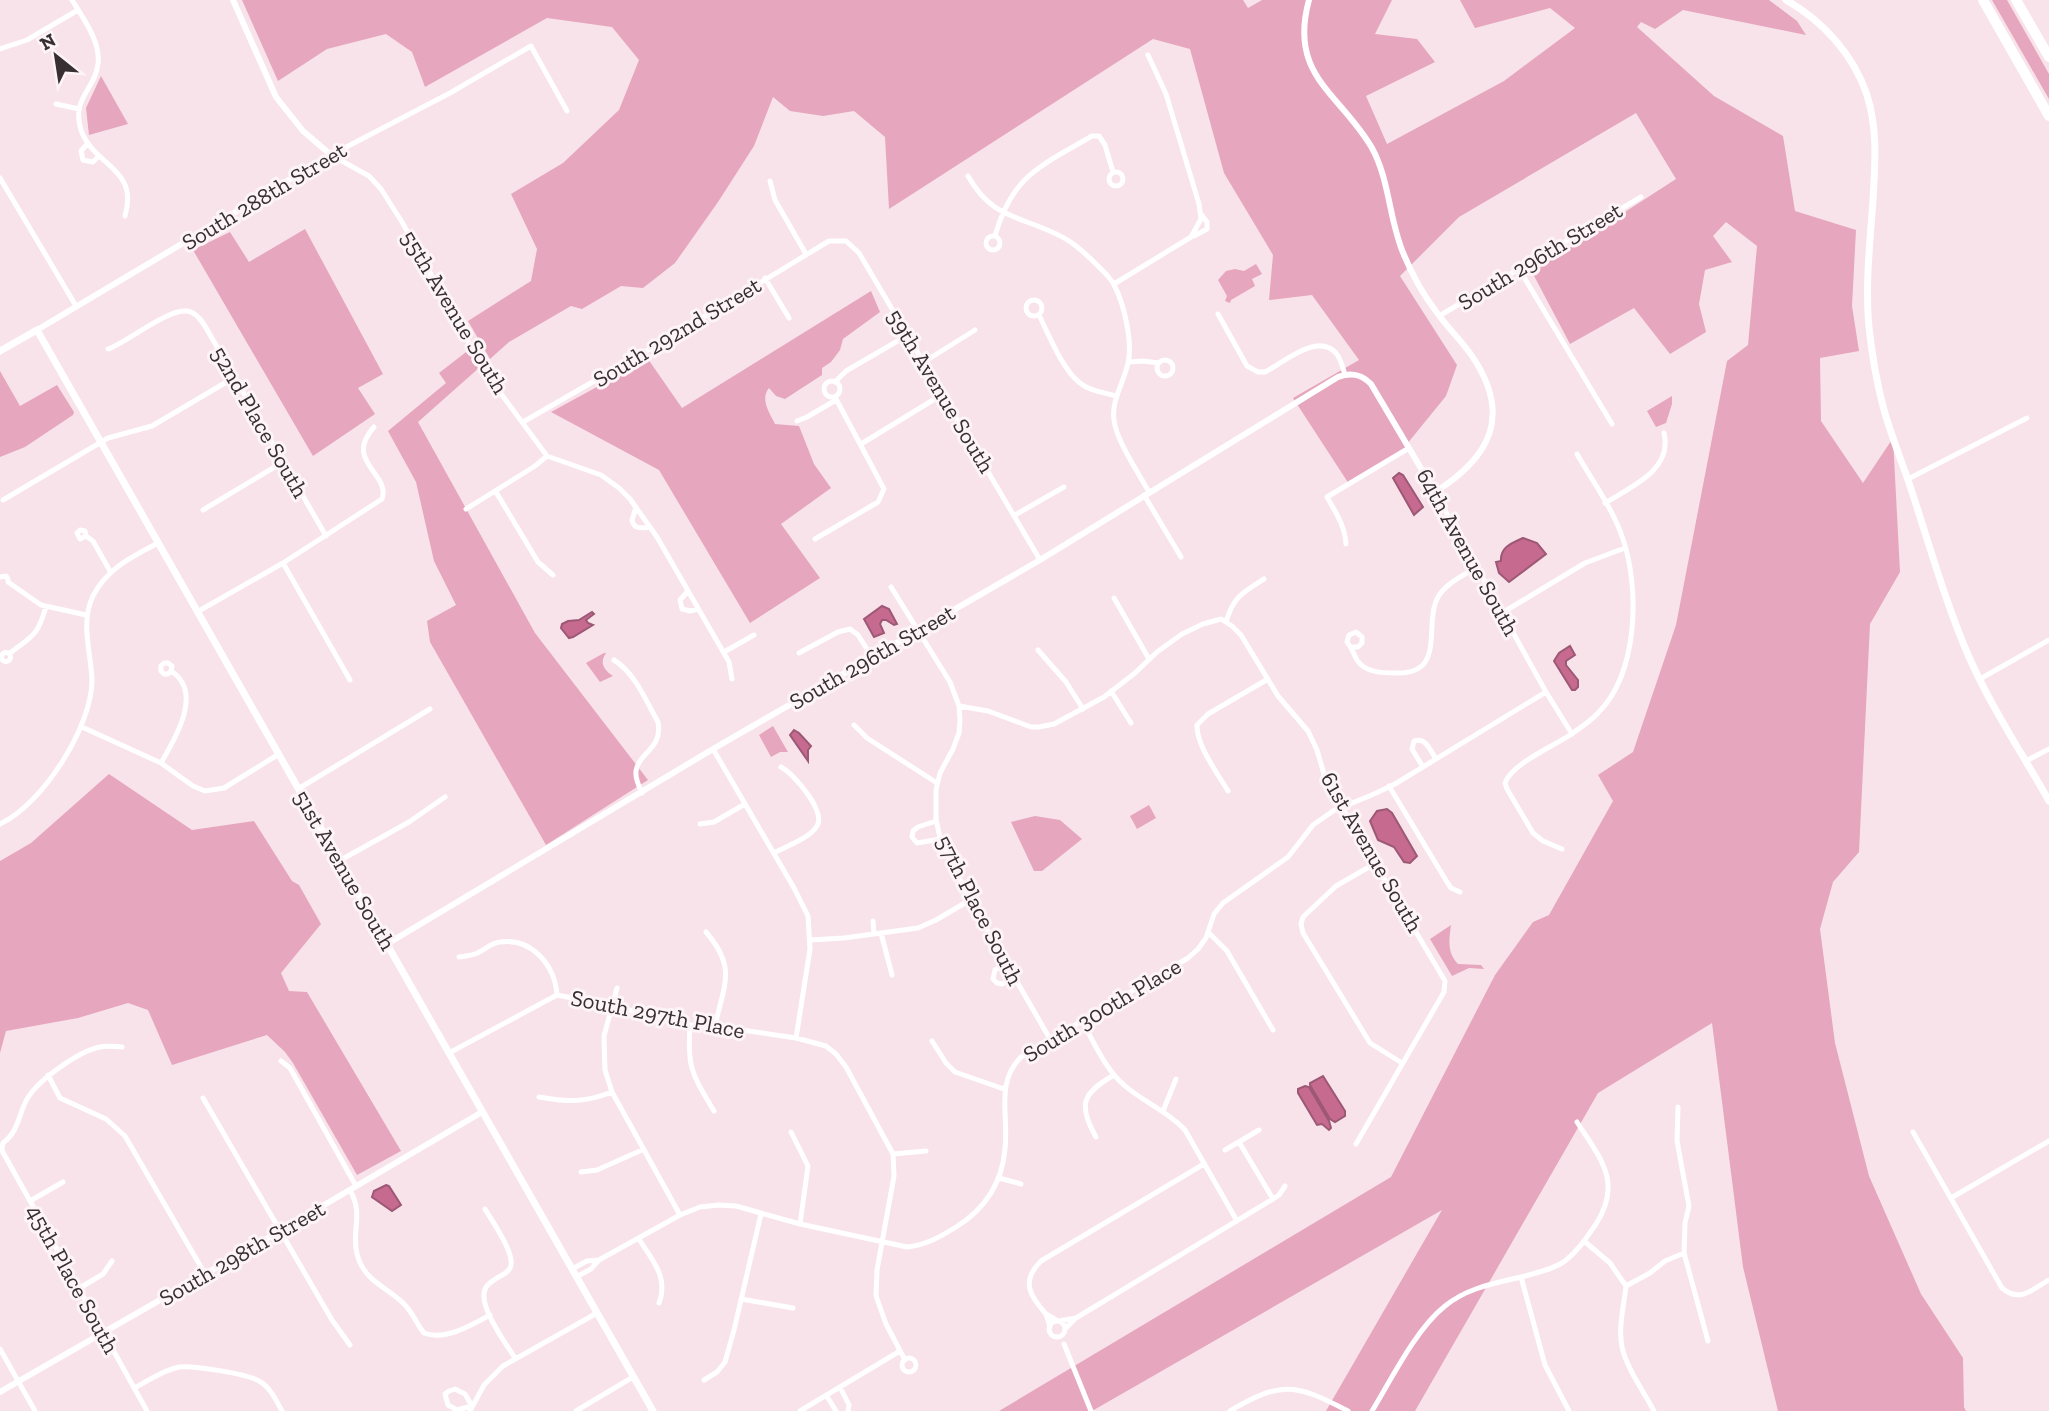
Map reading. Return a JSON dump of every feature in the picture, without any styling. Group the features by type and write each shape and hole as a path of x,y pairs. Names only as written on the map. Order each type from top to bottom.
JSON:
{"highway":[{"path":"1983,0 2049,116"},
{"path":"2016,0 2049,57"}],"main road":[{"path":"1786,0 1814,19 1839,44 1856,71 1870,105 1875,130 1876,159 1870,234 1869,323 1873,360 1883,407 1954,619 1980,679 2049,801"},
{"name":"South 288th Street","path":"0,351 37,330"},
{"name":"51st Avenue South","path":"37,330 653,1411"}],"street":[{"path":"72,0 93,39 99,63 79,109 82,132 88,143 113,168 126,186 129,203 125,216"},
{"name":"55th Avenue South","path":"233,0 276,97 303,131 331,155 369,176 381,189 485,372 547,456"},
{"path":"1308,0 1304,40 1306,54 1314,72 1328,94 1353,121 1373,150 1402,252 1416,281 1439,316 1472,357 1489,391 1492,412 1489,437 1459,475 1435,492"},
{"path":"0,49 27,40 78,10"},
{"name":"South 288th Street","path":"37,330 331,155 450,93 531,46 567,111"},
{"path":"1114,284 1207,229 1166,94 1148,55"},
{"path":"56,104 79,109"},
{"path":"995,236 1001,212 1017,186 1043,164 1092,136 1099,136 1103,140 1114,172"},
{"path":"88,143 81,151 83,160 93,162 99,156"},
{"path":"968,176 975,189 1001,212 1071,242 1114,284 1124,312 1129,362 1117,396 1114,414 1116,431 1146,494 1181,557"},
{"path":"0,178 76,306"},
{"path":"770,181 775,200 807,254"},
{"name":"South 296th Street","path":"1439,316 1641,197"},
{"path":"1191,237 1199,225 1201,213"},
{"name":"59th Avenue South","path":"830,241 846,240 852,245 1040,560"},
{"name":"South 292nd Street","path":"523,422 830,241"},
{"path":"1519,269 1612,424"},
{"path":"765,278 789,317"},
{"name":"52nd Place South","path":"108,349 171,314 189,311 197,317 235,377 326,537"},
{"path":"1039,314 1073,376 1092,389 1117,396"},
{"path":"1218,314 1247,366 1258,373 1265,372 1314,346 1329,348 1335,352 1345,374"},
{"path":"924,362 975,330"},
{"path":"815,539 878,502 884,489 835,398 827,396 824,388 828,382 835,382 846,371 908,335"},
{"path":"1129,362 1159,363"},
{"name":"South 296th Street","path":"387,944 713,749 1040,560 1345,374"},
{"name":"64th Avenue South","path":"1345,374 1358,375 1369,382 1376,392 1572,734"},
{"path":"3,500 101,442 116,435 152,426 235,377"},
{"path":"797,421 835,398 839,391 835,382"},
{"path":"861,444 943,394"},
{"path":"1908,479 2027,418"},
{"path":"197,612 283,563 379,502 383,496 381,486 363,452 365,439 374,427"},
{"path":"1605,503 1654,471 1665,448 1664,433"},
{"path":"1346,544 1345,531 1327,497 1409,448"},
{"path":"1562,849 1543,841 1534,833 1505,783 1511,772 1572,734 1599,712 1622,671 1630,645 1632,574 1625,548 1617,525 1577,454"},
{"path":"466,509 496,492 547,456 601,475 619,488 650,527 724,652 732,669 732,679"},
{"path":"203,510 283,462"},
{"path":"1015,515 1064,487"},
{"path":"496,492 538,562 553,575"},
{"path":"636,507 632,520 634,526 650,527"},
{"path":"86,536 93,541 110,571"},
{"path":"0,824 15,816 34,798 68,754 82,727 89,705 92,680 86,615 93,595 110,571 158,543"},
{"path":"1502,613 1585,564 1625,548"},
{"path":"283,563 350,680"},
{"path":"1353,647 1358,662 1372,671 1404,673 1420,667 1430,652 1433,612 1438,597 1448,586 1476,567"},
{"path":"0,577 6,576 8,582 46,607 86,615"},
{"path":"959,706 1035,727 1054,724 1111,691 1182,634 1215,620 1226,622 1236,599 1264,579"},
{"path":"0,584 8,582"},
{"name":"57th Place South","path":"891,587 950,682 959,706 958,733 937,783 936,821 941,839 970,900 1050,1039"},
{"path":"688,591 680,600 682,609 698,609"},
{"path":"1114,598 1149,659"},
{"path":"9,654 34,634 46,607"},
{"name":"61st Avenue South","path":"1226,622 1241,635 1282,701 1311,736 1326,778 1341,808 1445,981 1444,992 1402,1063"},
{"path":"799,653 838,632 850,629 858,635 872,657"},
{"path":"724,652 754,635"},
{"path":"1980,679 2049,640"},
{"path":"1038,650 1066,682 1083,709"},
{"path":"614,660 632,677 660,729 655,744 636,768 642,793"},
{"path":"161,763 180,728 186,709 181,682 172,670"},
{"path":"1228,791 1200,740 1198,723 1208,713 1268,679"},
{"path":"1111,691 1131,723"},
{"name":"South 300th Place","path":"576,1277 591,1269 599,1260 680,1215 719,1205 736,1206 800,1224 907,1247 933,1241 975,1213 987,1201 999,1178 1006,1148 1004,1089 1014,1064 1029,1051 1188,958 1198,949 1214,914 1227,899 1288,857 1310,829 1333,811 1389,786 1546,692"},
{"path":"298,789 430,709"},
{"path":"854,724 867,737 937,783"},
{"path":"82,727 161,763 190,784 205,791 224,788 279,754"},
{"path":"1423,767 1412,749 1414,741 1424,741 1436,759"},
{"path":"713,749 808,916 810,940 796,1038"},
{"path":"2026,761 2049,749"},
{"path":"774,853 810,832 819,821 814,806 800,783 781,766"},
{"path":"1389,786 1451,888 1460,892"},
{"path":"339,861 408,822 445,797"},
{"path":"700,824 714,822 745,804"},
{"path":"936,821 918,827 912,831 912,837 917,843 941,839"},
{"path":"1356,1144 1402,1063 1370,1042 1303,933 1301,924 1303,917 1336,886 1376,863"},
{"path":"810,940 921,927 970,900"},
{"path":"873,921 892,975"},
{"path":"706,932 718,946 726,965 715,1026"},
{"path":"1208,932 1227,951 1273,1030"},
{"path":"459,957 474,955 497,942 523,945 535,951 547,963 555,980 557,995"},
{"path":"1007,963 995,970 993,978 1002,984 1015,978"},
{"path":"617,988 604,1036 605,1070 612,1092 680,1215"},
{"name":"South 297th Place","path":"449,1053 557,995 690,1025 715,1026 820,1043 836,1054 846,1067 893,1154"},
{"path":"1082,1021 1114,1075 1127,1088 1177,1121 1185,1130 1237,1221"},
{"path":"690,1025 689,1062 693,1075 714,1111"},
{"path":"932,1041 954,1072 1004,1089"},
{"path":"1,1148 13,1134 31,1093 48,1075 97,1048 122,1047"},
{"path":"281,1061 290,1068 353,1188 357,1206 356,1246 364,1270 377,1285 405,1305 424,1333 435,1335 457,1331 490,1315"},
{"path":"48,1075 60,1098 106,1119 125,1136 205,1274"},
{"path":"1096,1137 1086,1118 1085,1101 1094,1087 1114,1075"},
{"path":"1163,1111 1176,1079"},
{"path":"539,1097 577,1102 612,1092"},
{"path":"204,1098 331,1320 350,1345"},
{"path":"1678,1107 1677,1141 1689,1206 1685,1223 1684,1253 1708,1341"},
{"name":"South 298th Street","path":"0,1392 482,1112"},
{"path":"1372,1411 1424,1327 1445,1306 1468,1291 1545,1271 1563,1262 1584,1241 1607,1203 1609,1189 1606,1171 1577,1122"},
{"path":"1225,1150 1259,1130"},
{"path":"790,1132 808,1167 800,1224"},
{"path":"1913,1132 2002,1288 2013,1296 2023,1295 2049,1280"},
{"path":"1951,1198 2049,1141"},
{"path":"1239,1142 1273,1199"},
{"name":"45th Place South","path":"1,1148 147,1411"},
{"path":"581,1172 597,1170 642,1150"},
{"path":"905,1360 886,1324 876,1296 876,1282 894,1176 893,1154 926,1151"},
{"path":"1091,1411 1063,1344 1051,1334 1046,1314 1031,1295 1029,1284 1032,1272 1046,1258 1204,1164"},
{"path":"999,1178 1021,1184"},
{"path":"30,1201 63,1182"},
{"path":"1055,1337 1061,1336 1076,1318 1273,1199 1285,1186"},
{"path":"485,1209 509,1250 512,1262 509,1271 489,1284 483,1295 490,1315 515,1359"},
{"path":"704,1380 717,1372 725,1362 761,1214"},
{"path":"639,1239 662,1279 663,1293 659,1303"},
{"path":"1584,1241 1610,1263 1626,1286 1621,1345 1654,1411"},
{"path":"1626,1286 1665,1261 1684,1253"},
{"name":"South 300th Place","path":"572,1269 587,1261 599,1260"},
{"path":"78,1289 103,1274 112,1261"},
{"path":"1521,1277 1545,1365 1569,1411"},
{"path":"741,1299 793,1308"},
{"path":"471,1408 484,1385 503,1366 597,1313"},
{"path":"1046,1314 1064,1324 1063,1344"},
{"path":"1050,1326 1054,1322 1076,1318"},
{"path":"0,1349 35,1411"},
{"path":"800,1411 900,1351"},
{"path":"134,1388 179,1367 242,1374 255,1378 265,1386 282,1411"},
{"path":"577,1411 633,1377"},
{"path":"840,1387 849,1405 848,1411"},
{"path":"1230,1411 1268,1392 1286,1388 1305,1391 1348,1411"},
{"path":"471,1408 466,1394 456,1389 445,1394 448,1405 457,1410 471,1408 481,1411"},
{"path":"826,1395 836,1411"}],"shaded area":[{"path":"242,0 1243,0 1248,8 1262,0 1392,0 1375,34 1417,39 1435,62 1366,96 1387,144 1504,81 1575,28 1550,8 1475,28 1460,0 1769,0 1797,21 1806,35 1683,10 1655,29 1641,22 1637,27 1714,96 1783,136 1795,211 1856,230 1852,306 1859,351 1820,358 1821,421 1863,483 1893,438 1900,572 1870,624 1859,852 1833,882 1820,929 1835,1043 1869,1176 1921,1294 1963,1358 1966,1411 1778,1411 1743,1267 1712,1023 1598,1093 1415,1411 1326,1411 1442,1210 1092,1411 999,1411 1391,1177 1495,975 1533,922 1549,915 1613,801 1598,775 1633,752 1676,625 1727,361 1748,345 1757,246 1726,222 1713,236 1732,262 1705,270 1699,304 1706,332 1670,354 1634,308 1570,344 1532,272 1676,179 1636,113 1459,217 1400,276 1457,365 1446,396 1407,444 1409,448 1349,484 1293,398 1359,360 1312,295 1269,300 1273,255 1224,173 1190,49 1153,39 889,209 885,137 854,111 823,116 790,111 773,97 754,146 675,263 643,288 621,286 582,309 571,306 509,342 490,359 468,321 531,281 537,249 511,194 563,163 619,110 639,60 612,27 547,18 425,87 412,52 386,34 327,49 278,81"},
{"path":"1992,0 2007,0 2049,74 2049,99"},
{"path":"101,76 128,124 89,135 86,108"},
{"path":"305,229 383,374 358,388 375,414 313,456 193,250 230,232 249,262"},
{"path":"1256,264 1262,274 1252,279 1255,286 1230,303 1225,301 1227,296 1218,280 1226,271 1244,271"},
{"path":"871,291 880,312 843,339 840,350 831,362 822,368 822,375 785,399 776,396 769,388 766,392 766,406 775,424 799,426 814,464 831,488 781,524 820,578 750,623 659,470 551,412 648,359 682,408"},
{"path":"470,349 480,367 418,422 535,633 648,780 546,845 430,642 427,621 456,605 434,561 416,482 388,431 446,383 439,373"},
{"path":"0,371 20,406 57,385 74,412 25,447 0,457"},
{"path":"1672,396 1666,423 1656,427 1647,411"},
{"path":"1399,473 1403,475 1423,507 1414,515 1393,478"},
{"path":"1523,538 1537,543 1546,554 1509,582 1499,573 1496,562 1501,561 1502,552 1508,546"},
{"path":"882,606 889,609 897,624 882,620 880,624 884,633 874,637 864,619"},
{"path":"592,612 594,614 586,620 593,625 573,637 569,638 561,628 562,624 579,620"},
{"path":"1570,646 1575,655 1566,661 1566,665 1578,680 1575,690 1572,690 1554,661 1559,653"},
{"path":"604,653 604,666 613,676 600,682 586,663"},
{"path":"773,726 788,752 780,752 771,757 759,735"},
{"path":"794,730 811,746 808,750 808,761 790,735"},
{"path":"109,774 192,830 254,821 292,881 299,885 321,924 281,973 289,991 307,992 401,1151 357,1175 293,1063 267,1035 172,1065 148,1010 128,1003 78,1018 6,1031 0,1053 0,861 31,843"},
{"path":"1149,805 1156,818 1137,829 1130,816"},
{"path":"1387,809 1417,856 1410,863 1404,862 1394,847 1378,840 1370,821 1377,811"},
{"path":"1035,816 1060,820 1082,839 1042,871 1034,871 1011,822"},
{"path":"1451,925 1450,946 1454,960 1458,964 1481,965 1484,969 1469,968 1452,976 1430,939"},
{"path":"1323,1076 1345,1111 1345,1116 1335,1122 1330,1119 1310,1085"},
{"path":"1309,1087 1329,1121 1329,1130 1322,1124 1317,1125 1298,1093 1298,1089"},
{"path":"386,1185 401,1205 392,1211 372,1197 374,1191"}]}
